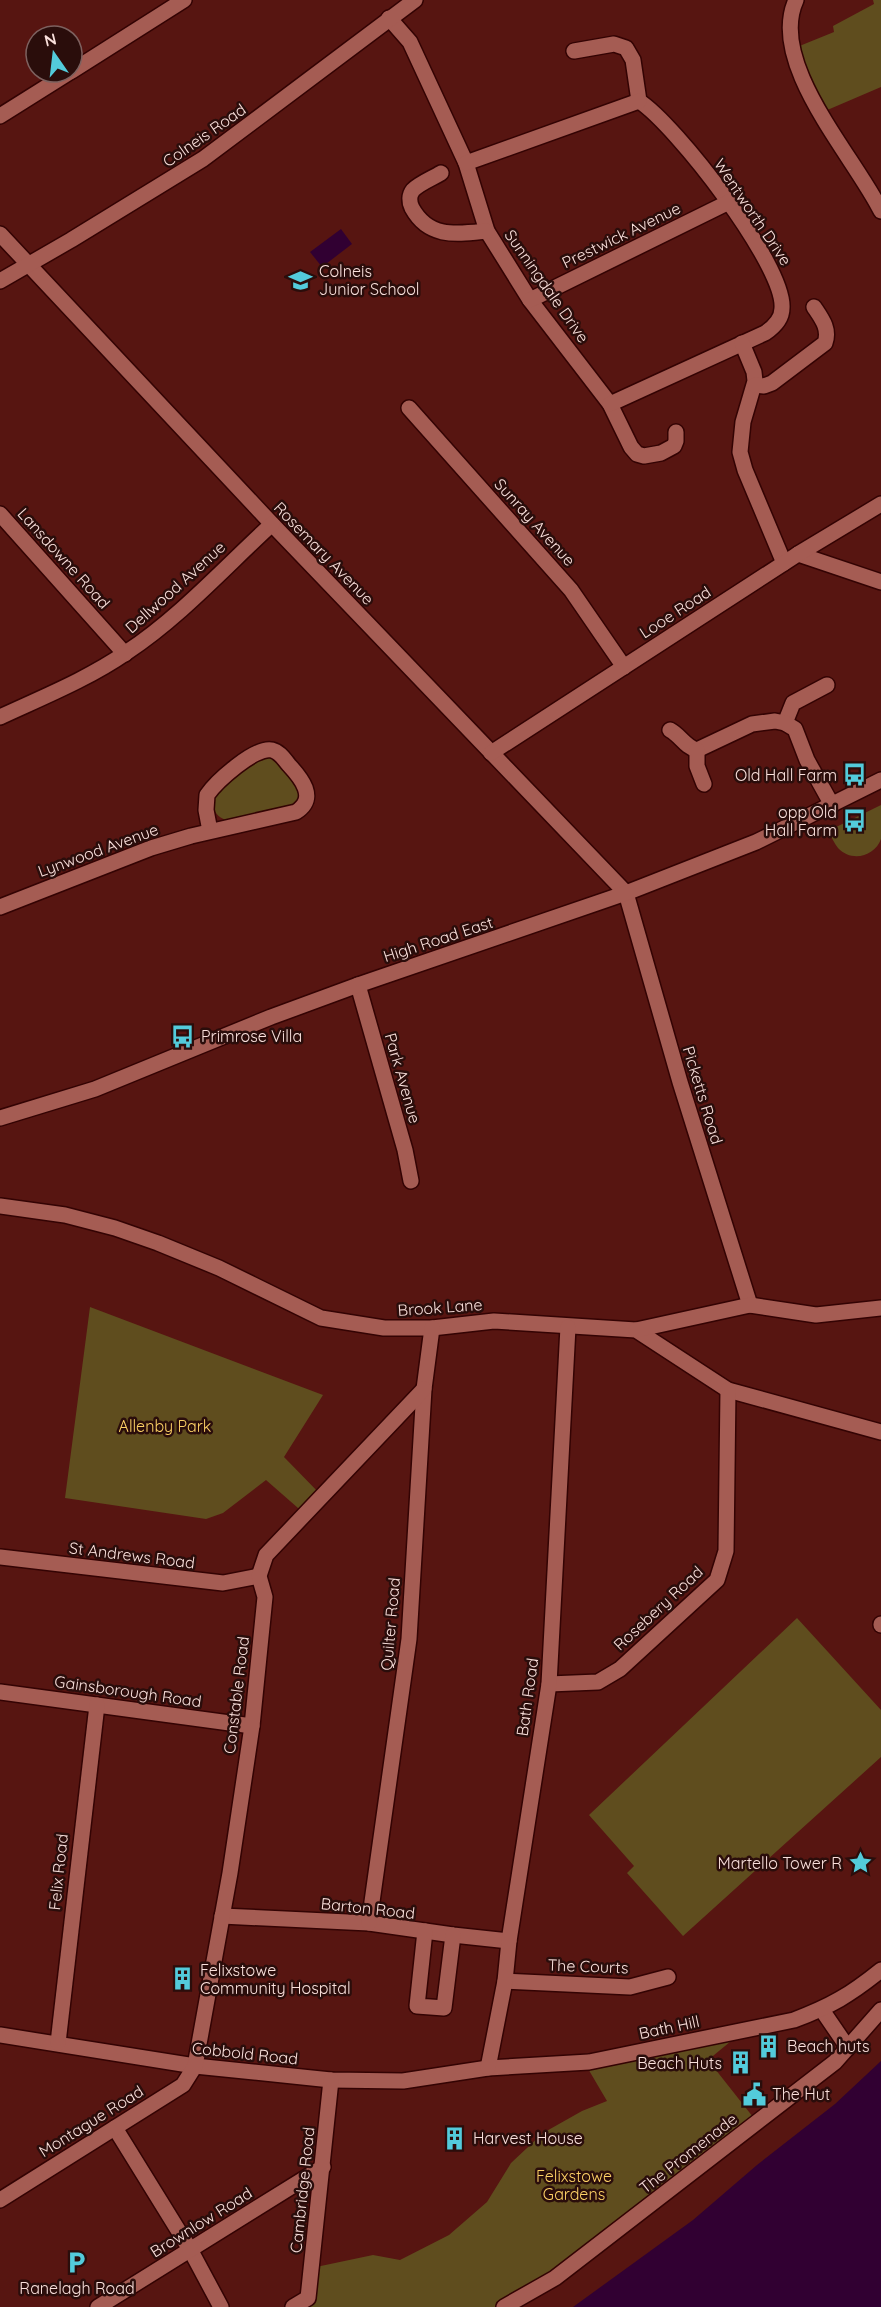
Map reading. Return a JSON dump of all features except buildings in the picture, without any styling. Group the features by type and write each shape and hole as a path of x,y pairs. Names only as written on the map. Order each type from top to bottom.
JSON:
{"street":[{"path":"84,63 184,0"},
{"name":"Colneis Road","path":"0,281 196,164 268,112 388,18 416,0"},
{"path":"796,0 790,17 790,37 802,75 819,111 881,211"},
{"name":"Sunningdale Drive","path":"388,18 410,42 466,163 487,231 530,300 610,404 632,447 640,456 669,450 676,441 676,432"},
{"path":"466,163 639,101 633,60 626,48 614,44 574,51"},
{"path":"0,116 50,84"},
{"name":"Wentworth Drive","path":"610,404 765,333 774,326 781,315 782,301 776,277 729,202 657,114 639,101"},
{"path":"441,173 412,191 410,198 414,211 429,227 445,234 487,231"},
{"name":"Prestwick Avenue","path":"530,300 729,202"},
{"name":"Rosemary Avenue","path":"0,234 31,264 272,524 626,893"},
{"path":"755,385 764,386 772,383 825,343 827,336 825,325 814,307"},
{"path":"742,343 754,372 755,385 743,422 740,452 744,470 784,563"},
{"name":"Sunray Avenue","path":"409,408 571,590 624,667"},
{"name":"Looe Road","path":"491,753 798,554 881,504"},
{"name":"Lansdowne Road","path":"0,514 125,654"},
{"name":"Dellwood Avenue","path":"0,717 79,680 125,654 163,625 272,524"},
{"path":"798,554 881,582"},
{"path":"785,723 793,703 827,685"},
{"path":"670,730 680,736 691,749 697,750 752,724 774,721 785,723 795,729 807,760 832,806"},
{"name":"Lynwood Avenue","path":"0,907 139,852 210,831 296,812 306,801 307,793 303,780 277,752 269,749 259,751 244,761 207,795 206,810 210,831"},
{"path":"697,750 697,766 704,784"},
{"name":"High Road East","path":"0,1118 95,1089 272,1017 358,985 626,893 756,842 881,780"},
{"name":"Picketts Road","path":"626,893 680,1082 750,1305"},
{"name":"Park Avenue","path":"358,985 405,1150 411,1181"},
{"name":"Brook Lane","path":"0,1206 65,1215 115,1228 219,1268 321,1318 384,1328 432,1328 494,1322 636,1330 750,1305"},
{"path":"750,1305 816,1315 881,1308"},
{"name":"Bath Road","path":"488,2068 505,1980 549,1684 568,1327"},
{"name":"Quilter Road","path":"369,1923 409,1639 424,1389 432,1328"},
{"path":"636,1330 728,1390 881,1432"},
{"path":"259,1576 266,1555 424,1389"},
{"name":"Rosebery Road","path":"549,1684 598,1682 620,1669 717,1580 726,1551 728,1390"},
{"name":"St Andrews Road","path":"0,1557 223,1583 259,1576"},
{"name":"Constable Road","path":"195,2066 222,1916 252,1726 265,1597 259,1576"},
{"name":"Gainsborough Road","path":"0,1692 252,1726"},
{"name":"Felix Road","path":"58,2043 97,1705"},
{"name":"Barton Road","path":"222,1916 369,1923 509,1941"},
{"path":"424,1931 417,2006 444,2008 453,1935"},
{"name":"Bath Hill","path":"488,2068 589,2062 794,2020 822,2010 851,1994 881,1970"},
{"name":"The Courts","path":"505,1980 630,1988 668,1977"},
{"path":"822,2010 848,2048"},
{"name":"The Promenade","path":"504,2307 555,2278 835,2062 881,2010"},
{"name":"Cobbold Road","path":"0,2035 195,2066 331,2080 403,2081 488,2068"},
{"name":"Montague Road","path":"0,2200 183,2085 195,2066"},
{"name":"Cambridge Road","path":"298,2304 308,2298 331,2080"},
{"path":"115,2128 191,2251 221,2307"},
{"name":"Brownlow Road","path":"98,2307 323,2167"}],"green space":[{"path":"873,0 881,0 881,87 825,111 797,47 834,32 833,26 874,4"},
{"path":"273,754 300,784 301,804 232,822 219,816 214,810 212,795 257,756"},
{"path":"881,805 881,839 874,850 862,856 856,856 844,853 838,848 828,831"},
{"name":"Allenby Park","path":"90,1307 323,1395 284,1457 323,1497 306,1515 266,1480 223,1513 206,1519 65,1498"},
{"path":"797,1618 881,1710 881,1757 683,1936 627,1873 634,1866 589,1815"},
{"name":"Felixstowe Gardens","path":"736,2037 708,2060 753,2117 564,2267 499,2307 301,2307 316,2267 373,2255 400,2260 449,2235 487,2202 511,2163 543,2133 582,2111 607,2101 587,2067"}],"shaded area":[{"path":"341,229 352,244 322,267 310,252"},
{"path":"881,2061 881,2307 573,2307 693,2220 757,2165 835,2104"}],"place":[{"name":"Colneis Junior School","path":"301,280"},
{"name":"Old Hall Farm","path":"855,775"},
{"name":"opp Old Hall Farm","path":"855,821"},
{"name":"Primrose Villa","path":"183,1036"},
{"name":"Martello Tower R","path":"860,1863"},
{"name":"Felixstowe Community Hospital","path":"182,1979"},
{"name":"Beach huts","path":"769,2046"},
{"name":"Beach Huts","path":"740,2063"},
{"name":"The Hut","path":"754,2094"},
{"name":"Harvest House","path":"455,2138"},
{"name":"Ranelagh Road","path":"77,2263"}]}
